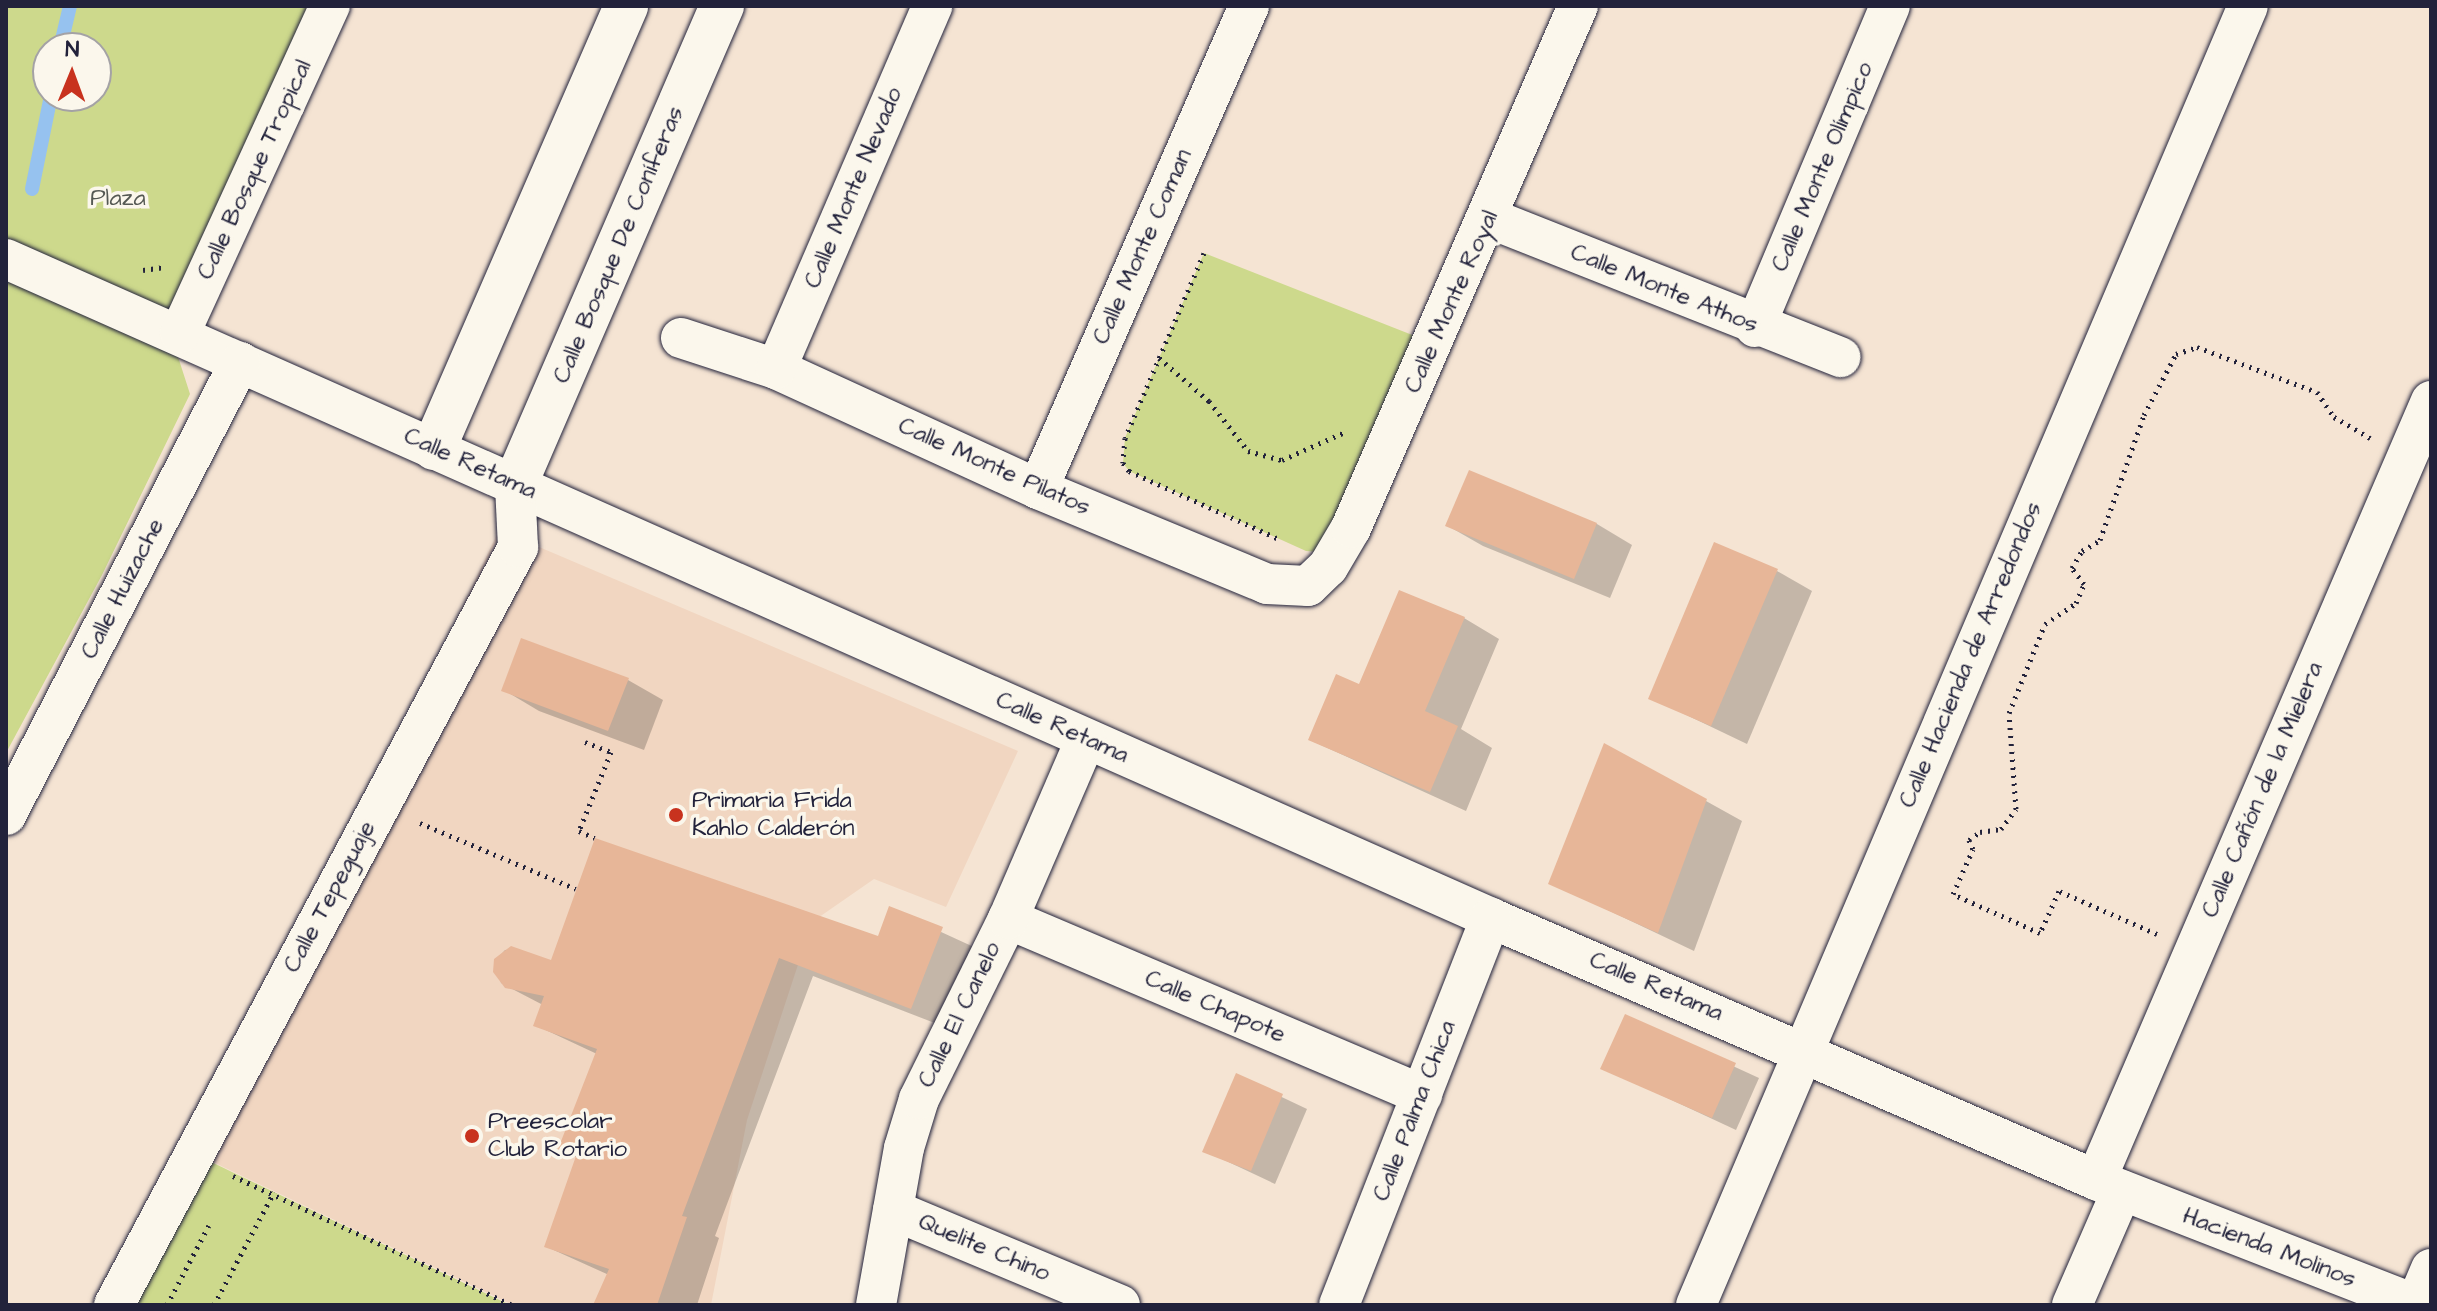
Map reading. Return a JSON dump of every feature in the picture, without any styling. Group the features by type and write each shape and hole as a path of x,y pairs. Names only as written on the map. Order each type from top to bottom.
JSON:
{"street":[{"name":"Calle Bosque Tropical","path":"180,333 330,6"},
{"path":"434,448 626,6"},
{"name":"Calle Bosque De Coníferas","path":"515,485 722,6"},
{"name":"Calle Monte Nevado","path":"776,369 932,6"},
{"name":"Calle Monte Coman","path":"1038,489 1249,6"},
{"name":"Calle Monte Royal","path":"1308,586 1328,567 1351,528 1489,218 1578,6"},
{"name":"Calle Monte Olímpico","path":"1755,327 1890,6"},
{"name":"Calle Hacienda de Arredondos","path":"1696,1305 1807,1052 1837,967 2248,6"},
{"name":"Calle Monte Athos","path":"1489,218 1755,327 1840,357"},
{"name":"Calle Retama","path":"6,259 180,333 1491,918 2109,1185"},
{"name":"Calle Monte Pilatos","path":"681,338 776,369 1038,489 1267,584 1308,586"},
{"name":"Calle Huizache","path":"6,815 240,362"},
{"name":"Calle Cañón de la Mielera","path":"2072,1305 2109,1185 2431,401"},
{"name":"Calle Tepeguaje","path":"114,1305 518,547 515,485"},
{"name":"Calle El Canelo","path":"876,1305 893,1210 919,1099 1008,919 1086,739"},
{"name":"Calle Palma Chica","path":"1339,1305 1491,918"},
{"name":"Calle Chapote","path":"1008,919 1422,1095"},
{"name":"Hacienda Molinos","path":"2109,1185 2416,1305"},
{"name":"Quelite Chino","path":"893,1210 1120,1305"},
{"path":"2416,1305 2431,1269"}],"path":[{"path":"1204,253 1125,438 1123,463 1129,471 1293,545"},
{"path":"131,265 145,271 179,265"},
{"path":"2164,937 2059,891 2040,933 1953,894 1973,849 1969,840 1980,832 2001,829 2016,809 2009,713 2045,624 2076,603 2084,584 2072,568 2082,551 2100,540 2144,415 2176,354 2197,347 2317,392 2334,417 2380,444"},
{"path":"1159,358 1209,401 1248,451 1263,458 1282,460 1340,432 1356,432"},
{"path":"585,742 611,752 579,831 595,838"},
{"path":"379,805 576,889"},
{"path":"235,1173 512,1305"},
{"path":"214,1305 274,1192"}],"shaded area":[{"name":"Primaria Frida Kahlo Calderón","path":"499,530 1018,751 946,907 874,879 812,922 747,1120 711,1305 513,1305 192,1152 300,945"}],"green space":[{"name":"Plaza","path":"6,6 315,6 172,338 190,394 102,575 6,753"},
{"path":"1204,253 1425,340 1319,552 1306,551 1129,471 1123,463 1125,438"},
{"path":"193,1153 234,1173 510,1305 120,1305"}],"building":[{"path":"1469,470 1597,523 1574,579 1445,526"},
{"path":"1714,542 1778,569 1711,726 1648,699"},
{"path":"1399,590 1465,617 1425,711 1458,726 1430,792 1308,740 1336,674 1359,684"},
{"path":"521,638 629,678 608,731 501,691"},
{"path":"1604,743 1707,799 1658,933 1548,884"},
{"path":"595,838 878,936 889,906 943,927 911,1009 779,958 682,1216 687,1217 657,1305 593,1305 609,1269 544,1247 576,1156 558,1149 597,1049 533,1026 544,996 505,988 493,972 494,959 511,946 551,960"},
{"path":"1625,1014 1736,1063 1712,1118 1600,1069"},
{"path":"1236,1073 1283,1094 1251,1171 1202,1152"}],"waterway":[{"path":"64,32 70,6"},
{"path":"32,189 48,112"}],"place":[{"name":"Primaria Frida Kahlo Calderón","path":"676,815"},
{"name":"Preescolar Club Rotario","path":"472,1136"}]}
